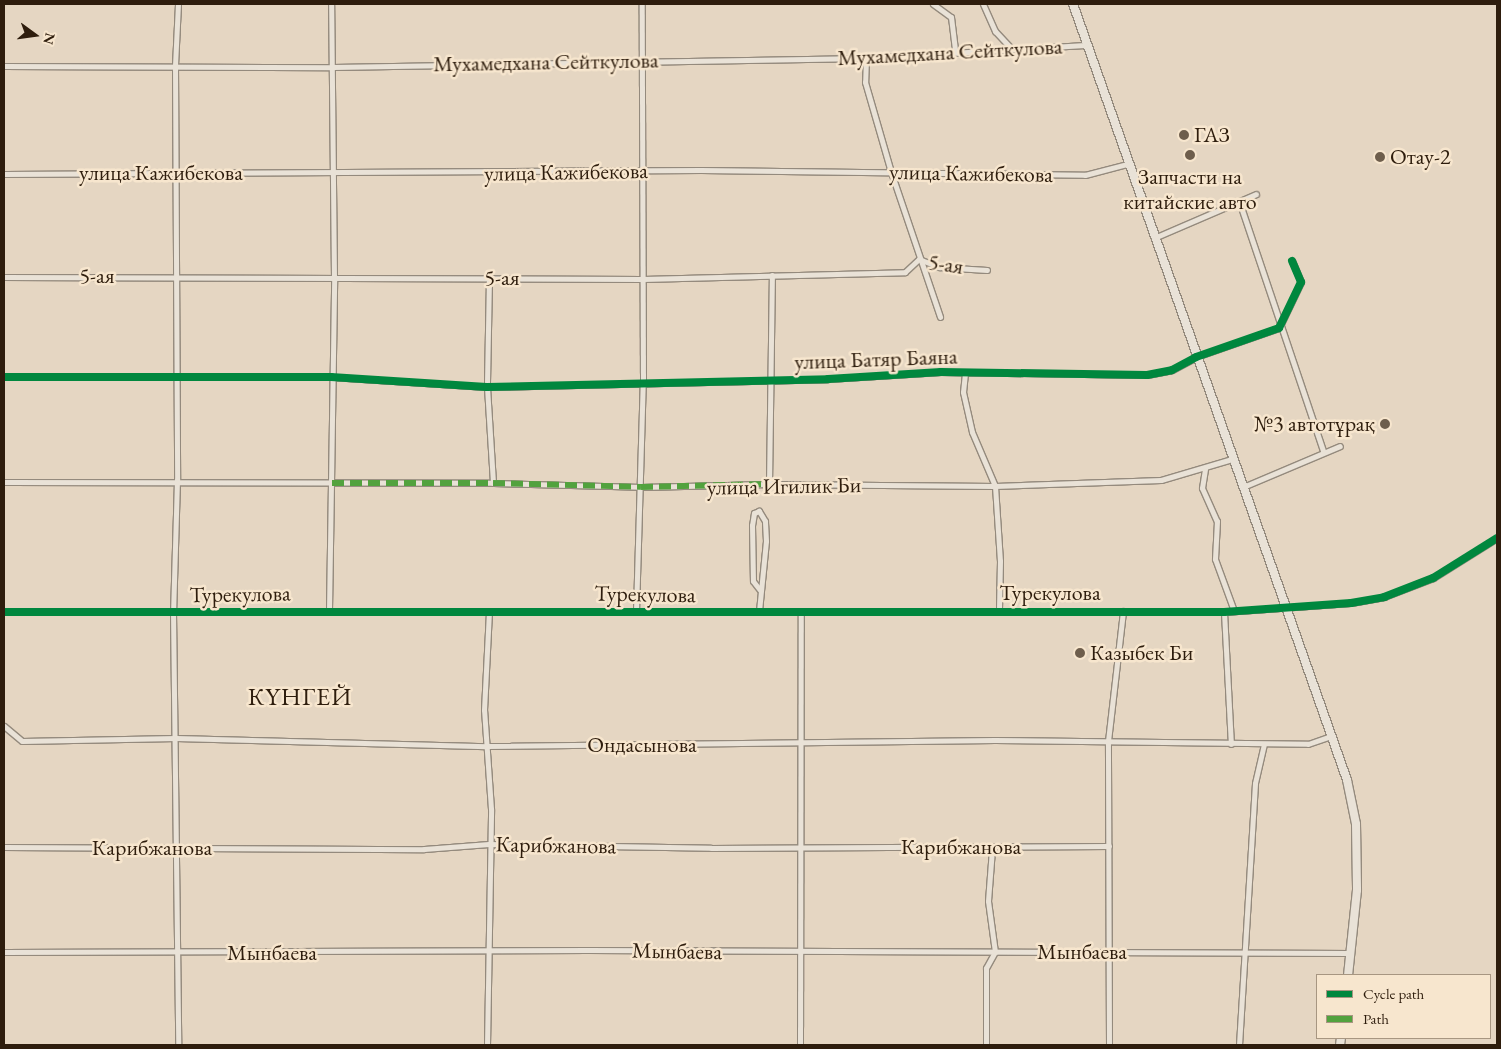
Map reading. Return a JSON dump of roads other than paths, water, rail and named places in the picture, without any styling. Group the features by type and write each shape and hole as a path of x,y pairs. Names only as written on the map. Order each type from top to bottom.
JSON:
{"main road":[{"path":"1073,4 1153,238 1347,780 1356,824 1357,890 1348,974"}],"street":[{"path":"178,4 175,66 177,480 173,612 178,848 178,1045"},
{"path":"329,610 328,571 332,483 331,378 334,277 331,4"},
{"path":"636,611 643,381 642,4"},
{"path":"933,4 951,17 955,52"},
{"path":"983,4 995,31 1012,49"},
{"name":"Мухамедхана Сейткулова","path":"4,66 333,67 643,59 866,58 1087,45"},
{"path":"866,58 865,82 891,172 940,317"},
{"name":"улица Кажибекова","path":"4,174 175,171 334,174 642,171 1085,175 1127,164"},
{"path":"1153,238 1256,194"},
{"path":"1239,201 1279,328 1323,451"},
{"name":"5-ая","path":"4,277 175,276 643,279 905,272 919,259 938,266 987,270"},
{"path":"1279,328 1300,282 1292,261"},
{"path":"769,484 772,380 772,275"},
{"path":"489,278 487,387 493,483"},
{"name":"улица Батяр Баяна","path":"4,377 176,376 331,378 487,387 965,373 1147,375 1172,370 1196,357 1279,328"},
{"path":"965,373 963,392 972,432 995,486 1000,561 999,610"},
{"path":"1242,487 1323,451 1340,446"},
{"name":"улица Игилик Би","path":"4,482 177,480 332,483 493,483 641,488 769,484 995,486 1161,480 1205,469 1232,459"},
{"path":"1205,469 1202,488 1217,521 1215,559 1234,611"},
{"path":"759,611 760,590 764,581 766,541 765,521 760,511 754,513 752,525 753,581 760,590"},
{"name":"Турекулова","path":"4,612 329,610 1224,612 1286,606 1351,604 1384,597 1433,578 1497,538"},
{"path":"487,1045 490,951 487,746 484,710 489,611"},
{"path":"1109,1045 1108,741 1124,611"},
{"path":"800,1045 802,612"},
{"path":"1224,612 1231,744"},
{"name":"Ондасынова","path":"4,726 22,742 176,738 487,746 801,744 995,740 1308,744 1331,736"},
{"path":"1239,1045 1247,951 1255,782 1264,744"},
{"name":"Карибжанова","path":"4,847 424,849 489,844 992,849 1109,846"},
{"path":"986,1045 986,968 995,952 988,901 992,849"},
{"name":"Мынбаева","path":"4,952 1247,951 1350,953"}],"place":[{"name":"ГАЗ","path":"1184,135"},
{"name":"Запчасти на китайские авто","path":"1190,155"},
{"name":"Отау-2","path":"1380,157"},
{"name":"№3 автотұрақ","path":"1385,424"},
{"name":"Казыбек Би","path":"1080,653"}],"district":[{"name":"КҮНГЕЙ","path":"300,696"}]}
